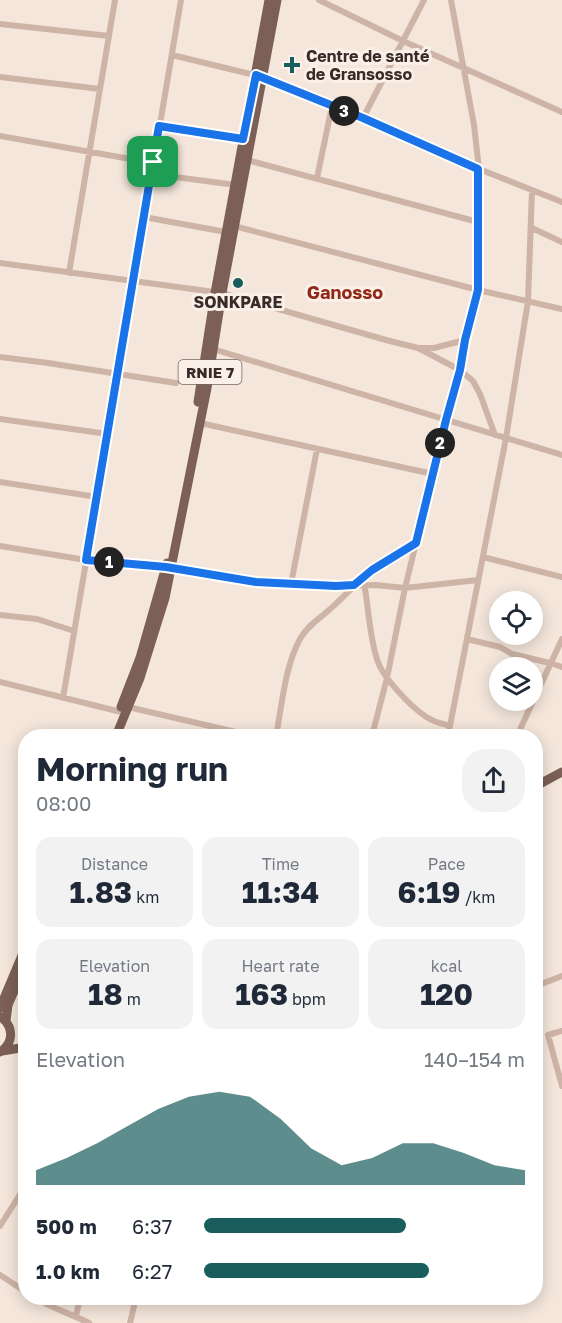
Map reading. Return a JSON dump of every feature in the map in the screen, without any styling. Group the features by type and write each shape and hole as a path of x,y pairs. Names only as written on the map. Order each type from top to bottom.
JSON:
{"main road":[{"name":"RNIE 7","path":"230,229 247,160 269,0"},
{"name":"RNIE 7","path":"114,729 140,678 165,598 230,229 243,139 278,0"},
{"name":"RNIE 7","path":"169,567 200,423 213,349 218,293"},
{"name":"RNIE 7","path":"118,729 124,711"},
{"path":"543,780 562,772"},
{"path":"0,1008 18,965"},
{"path":"0,1052 8,1044 11,1033 10,1027 3,1019 18,982"},
{"path":"11,1033 18,1040"},
{"path":"0,1052 18,1047"}],"street":[{"path":"69,273 115,0"},
{"path":"63,698 181,0"},
{"path":"319,0 403,41 562,112"},
{"path":"363,118 424,0"},
{"path":"374,729 387,678 405,588 478,290 478,169 474,125 451,0"},
{"path":"0,24 109,36"},
{"path":"172,55 259,76 562,202"},
{"path":"0,76 100,90"},
{"path":"317,178 332,106"},
{"path":"159,126 243,139"},
{"path":"0,136 153,162"},
{"path":"247,160 478,222"},
{"path":"152,174 236,185"},
{"path":"449,729 506,438 528,301 532,190"},
{"path":"144,217 230,229 562,309"},
{"path":"532,228 562,242"},
{"path":"0,263 218,293 418,348 460,370 473,381 495,435"},
{"path":"418,348 434,348 465,340"},
{"path":"213,349 562,455"},
{"path":"0,357 176,383"},
{"path":"0,419 108,434"},
{"path":"200,423 433,474"},
{"path":"291,584 317,449"},
{"path":"0,482 97,497"},
{"path":"277,729 288,674 301,636 354,585 363,581 372,570 416,543"},
{"path":"0,546 86,560 169,567 256,582 354,585"},
{"path":"483,557 562,577"},
{"path":"363,581 405,588 478,580"},
{"path":"363,581 377,661 387,678 402,696 425,716 450,726"},
{"path":"0,615 37,619 74,631"},
{"path":"467,639 562,667"},
{"path":"520,729 562,639"},
{"path":"0,682 63,698 217,729"},
{"path":"543,983 562,976"},
{"path":"562,1031 548,1035 562,1086"},
{"path":"0,1226 18,1198"},
{"path":"0,1275 18,1287"},
{"path":"49,1305 89,1323"},
{"path":"76,1316 78,1305"},
{"path":"130,1323 134,1305"}],"place":[{"name":"Centre de santé de Gransosso","path":"292,65"},
{"name":"SONKPARE","path":"238,283"}],"district":[{"name":"Ganosso","path":"345,292"}],"route":[{"path":"256,75 363,118 478,169 478,290 416,543 372,570 354,585 256,582 166,567 86,560 153,162 159,126 243,139 256,75"}]}
